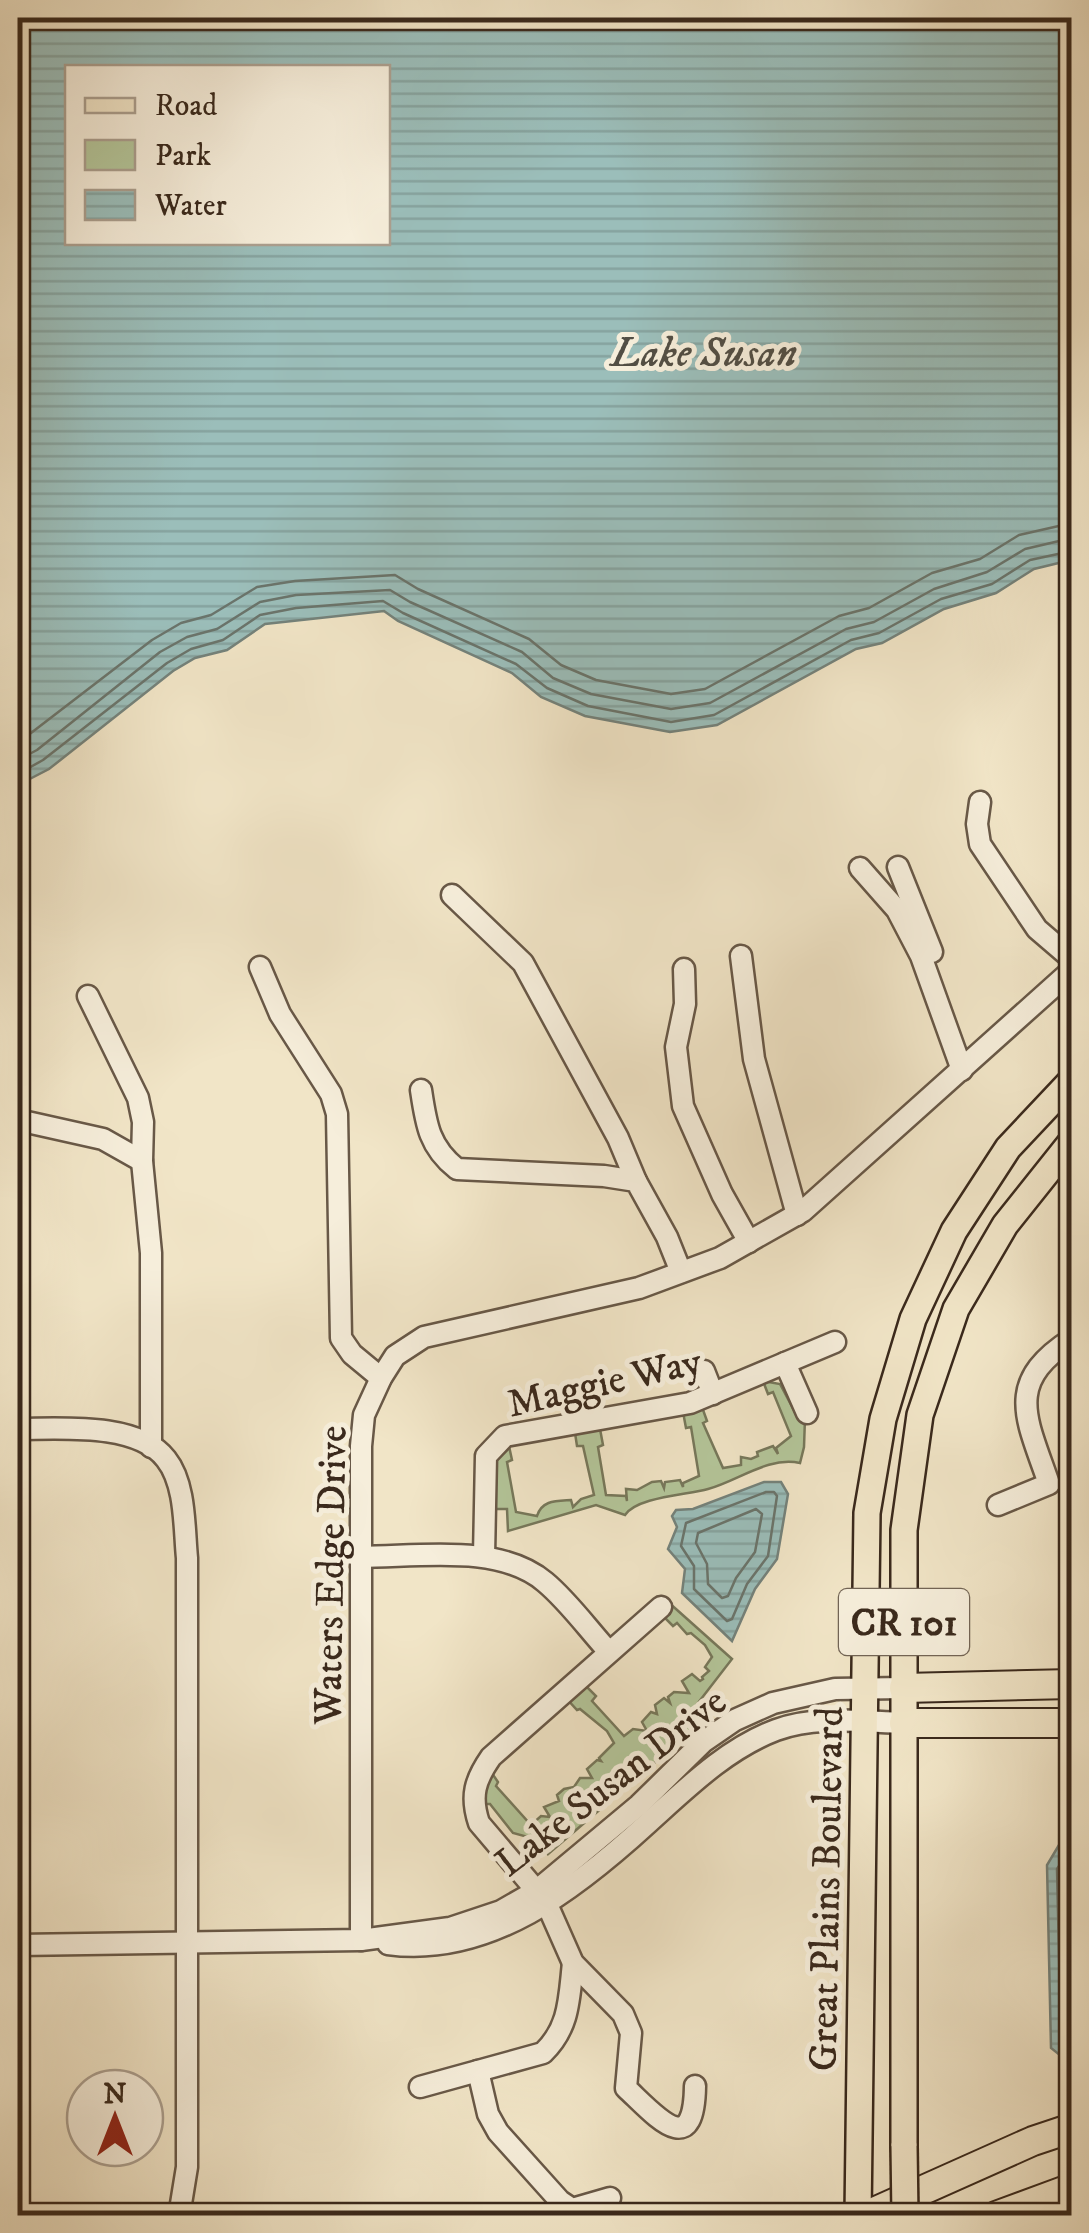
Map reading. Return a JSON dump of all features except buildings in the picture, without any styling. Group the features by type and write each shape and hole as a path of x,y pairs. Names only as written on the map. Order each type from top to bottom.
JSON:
{"highway":[{"path":"904,1688 1072,1684"},
{"path":"904,1723 1072,1723"},
{"path":"861,2216 1072,2124"},
{"path":"996,2216 1072,2188"}],"main road":[{"name":"Great Plains Boulevard","path":"861,2216 867,1513 883,1418 913,1319 954,1231 1008,1148 1072,1080"},
{"name":"Great Plains Boulevard","path":"905,2216 904,1530 920,1414 956,1309 1005,1225 1072,1141"}],"street":[{"path":"980,802 980,844 1037,929 1072,959"},
{"path":"898,866 932,953 966,1067"},
{"path":"860,868 897,910 921,956 966,1067"},
{"path":"452,894 523,963 618,1138 681,1272"},
{"path":"742,956 754,1059 797,1214"},
{"path":"260,967 280,1014 331,1094 337,1114 342,1338 352,1354 381,1378"},
{"path":"684,969 684,1004 676,1047 683,1106 748,1242"},
{"name":"Waters Edge Drive","path":"361,1940 362,1430 364,1415 394,1356 424,1337 639,1288 720,1258 797,1214 1072,970"},
{"path":"88,996 138,1098 143,1122 142,1161 151,1252 152,1448"},
{"path":"420,1090 428,1136 442,1158 457,1170 604,1176 636,1182"},
{"path":"18,1120 104,1139 142,1161"},
{"path":"998,1505 1048,1484 1026,1418 1029,1380 1039,1364 1072,1340"},
{"name":"Maggie Way","path":"484,1556 486,1456 506,1436 690,1403 835,1342"},
{"path":"786,1363 806,1413"},
{"path":"704,1372 713,1394"},
{"path":"18,1428 113,1431 152,1448 167,1460 180,1492 187,1558 186,2167 179,2216"},
{"path":"362,1557 484,1556 506,1560 546,1582 609,1652"},
{"path":"661,1606 491,1757 473,1790 474,1807 480,1823 541,1897 573,1962 623,2014 631,2034 626,2088 666,2126 678,2128 690,2122 695,2112 696,2086"},
{"name":"Lake Susan Drive","path":"541,1897 702,1742 735,1720 772,1703 835,1689 904,1688"},
{"name":"Lake Susan Drive","path":"18,1946 361,1940 450,1928 541,1897 642,1828 739,1746 780,1728 826,1720 904,1723"},
{"path":"420,2088 543,2053 557,2039 566,2021 573,1962"},
{"path":"478,2071 488,2114 498,2132 560,2201 572,2209 610,2198"}],"green space":[{"path":"763,1381 780,1384 797,1416 805,1418 800,1463 765,1466 708,1489 640,1504 625,1515 596,1505 508,1531 507,1509 493,1509 494,1459 509,1446 512,1460 507,1462 516,1512 537,1516 550,1502 571,1500 573,1507 594,1495 583,1446 577,1446 575,1433 600,1429 603,1445 598,1447 606,1495 626,1496 627,1501 626,1489 637,1490 661,1481 664,1488 665,1482 680,1480 683,1487 683,1483 699,1476 691,1427 686,1428 683,1412 702,1407 707,1421 703,1423 723,1468 741,1465 741,1457 751,1459 773,1446 778,1454 776,1448 791,1436 773,1392 768,1394"},
{"path":"667,1601 732,1659 691,1712 694,1729 548,1854 539,1840 513,1833 490,1804 481,1804 489,1769 498,1782 496,1786 531,1825 541,1816 550,1817 544,1807 559,1801 557,1795 564,1789 574,1787 580,1778 592,1778 587,1769 601,1761 599,1758 614,1743 607,1731 567,1699 584,1684 596,1696 592,1701 624,1736 633,1729 647,1731 642,1722 651,1712 657,1714 655,1705 664,1698 670,1703 668,1697 674,1692 689,1693 682,1681 692,1674 700,1681 703,1679 712,1657 691,1633 687,1634 677,1623 673,1626 662,1615"}],"water":[{"name":"Lake Susan","path":"18,18 1071,18 1071,560 1034,569 996,593 944,609 882,643 856,649 717,725 670,732 585,716 541,697 512,673 384,611 265,624 227,650 195,658 173,671 49,769 18,785"},
{"path":"764,1482 781,1482 788,1494 777,1559 755,1589 732,1641 682,1593 685,1569 668,1549 677,1527 672,1516 676,1510 693,1509"},
{"path":"1071,1834 1071,2064 1051,2048 1047,1865 1062,1840"}]}
